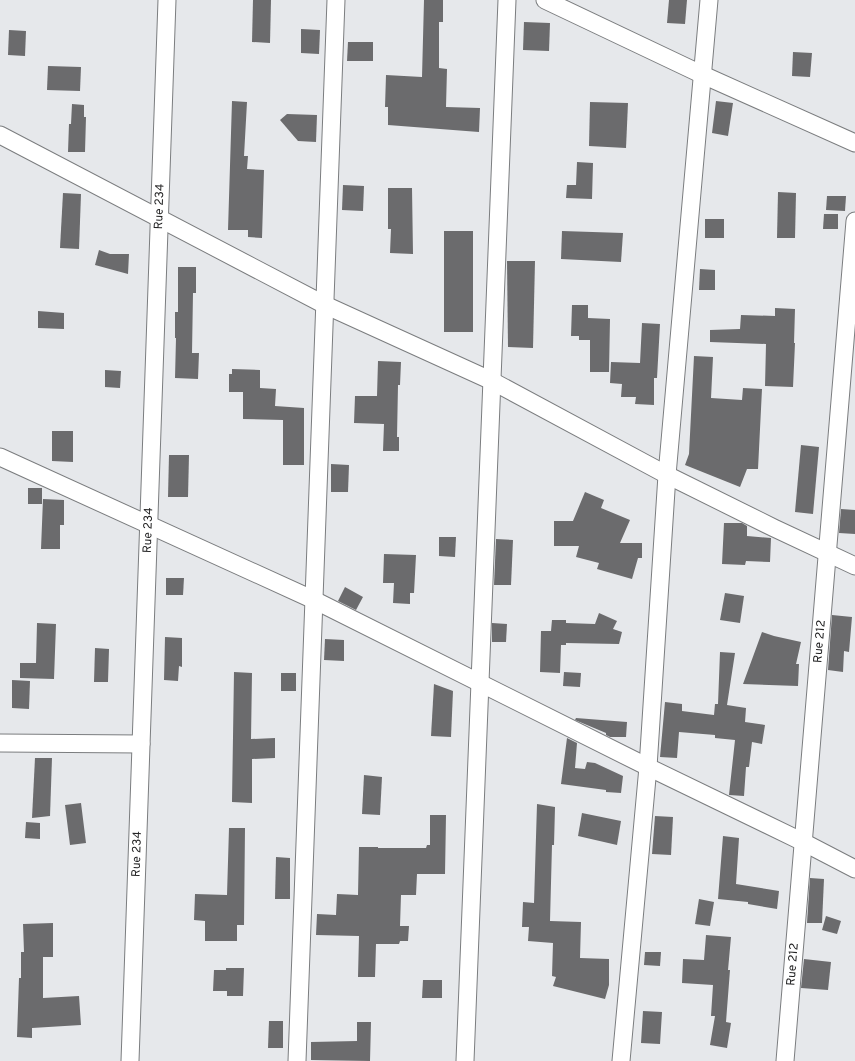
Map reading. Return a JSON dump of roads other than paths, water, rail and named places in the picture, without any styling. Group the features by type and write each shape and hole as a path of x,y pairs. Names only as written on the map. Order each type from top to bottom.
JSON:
{"street":[{"name":"Rue 234","path":"130,1061 167,0"},
{"path":"297,1061 336,0"},
{"path":"465,1061 507,0"},
{"path":"545,0 703,75 855,143"},
{"path":"621,1061 648,767 667,475 709,0"},
{"path":"0,135 325,305 492,381 667,475 855,566"},
{"name":"Rue 212","path":"785,1061 855,221"},
{"path":"0,456 314,600 855,869"},
{"path":"0,743 141,744"}]}
